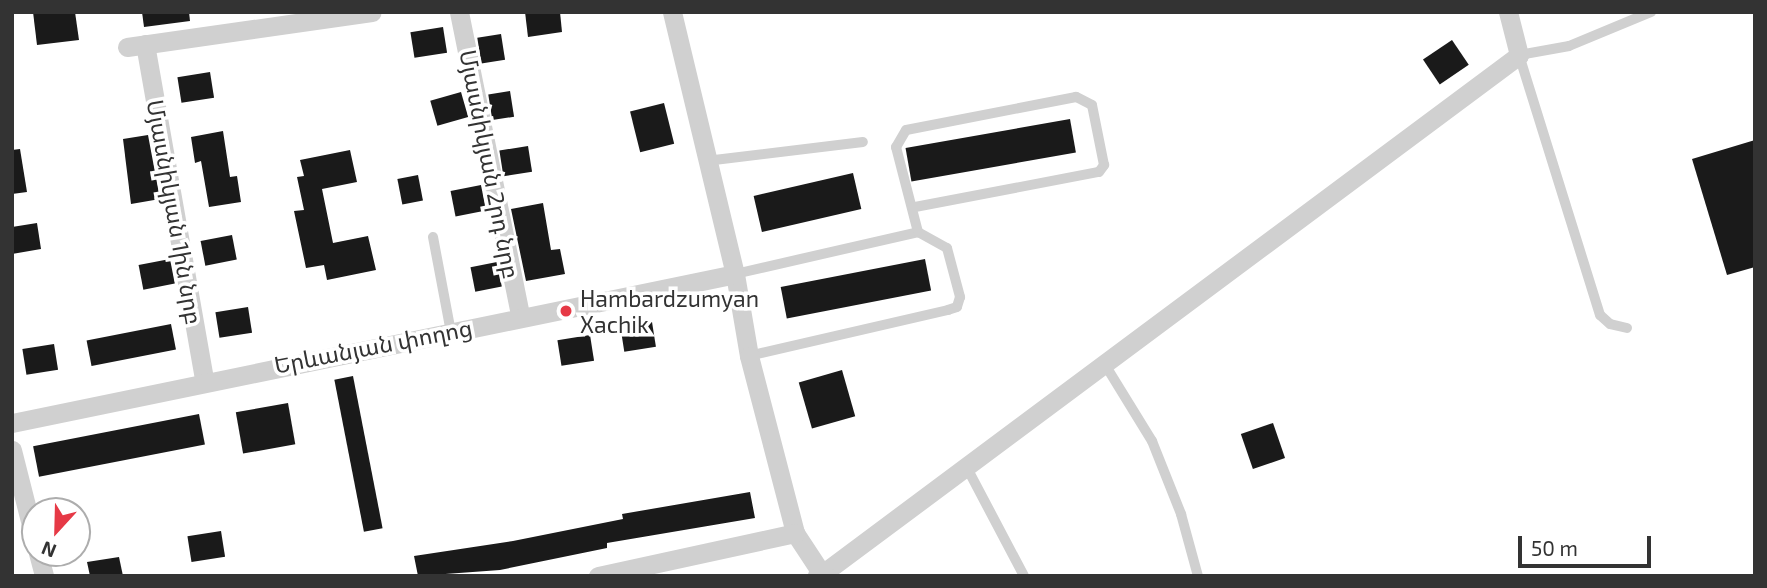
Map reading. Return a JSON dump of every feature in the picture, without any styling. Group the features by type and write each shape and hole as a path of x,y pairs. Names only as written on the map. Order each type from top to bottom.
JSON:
{"street":[{"name":"Մյասնիկյան 1ին նրբ","path":"204,380 136,45 373,12"},
{"name":"Մյասնիկյան 2րդ նրբ","path":"459,12 520,315"},
{"path":"672,12 735,274 749,356 795,533 822,575 965,465 1519,55 1508,12"},
{"name":"Երևանյան փողոց","path":"12,423 204,380 735,274"},
{"path":"12,450 24,497"},
{"path":"598,576 795,533"}],"lane":[{"path":"1627,328 1609,324 1600,315 1519,55 1569,46 1651,12"},
{"path":"915,206 1100,172 1104,165 1092,105 1076,97 906,130 897,147 907,198 915,206 918,232"},
{"path":"706,161 863,142"},
{"path":"735,274 918,232 947,248 960,297 957,307 749,356"},
{"path":"433,237 451,332"},
{"path":"1104,363 1152,441 1181,513 1198,576"},
{"path":"965,465 1024,576"}],"building":[{"path":"33,12 75,12 79,40 37,45"},
{"path":"142,12 189,12 190,21 144,27"},
{"path":"525,12 560,12 562,32 528,37"},
{"path":"443,27 447,53 414,58 410,32"},
{"path":"501,34 505,60 481,63 477,38"},
{"path":"1452,40 1469,65 1440,84 1423,60"},
{"path":"210,72 214,98 181,103 177,77"},
{"path":"510,91 514,117 492,120 488,94"},
{"path":"461,92 468,117 437,126 430,101"},
{"path":"664,103 674,144 640,152 630,111"},
{"path":"1070,119 1076,152 911,181 906,148"},
{"path":"223,131 230,177 237,176 241,202 209,207 201,161 195,163 191,137"},
{"path":"148,135 160,199 131,204 123,139"},
{"path":"1755,140 1755,267 1727,275 1692,159"},
{"path":"528,146 532,172 503,176 499,151"},
{"path":"20,149 27,192 12,194 12,150"},
{"path":"350,150 357,182 322,189 333,243 368,236 376,270 327,280 324,265 306,268 294,211 304,210 297,177 304,176 300,160"},
{"path":"853,173 861,209 762,232 754,196"},
{"path":"418,175 423,201 402,205 397,179"},
{"path":"481,185 486,211 456,216 451,191"},
{"path":"543,203 551,250 560,249 565,274 526,281 511,209"},
{"path":"37,223 41,249 12,254 12,227"},
{"path":"232,235 237,260 205,266 201,241"},
{"path":"170,259 175,284 143,290 139,265"},
{"path":"925,259 931,290 787,318 781,287"},
{"path":"497,262 502,287 475,292 470,267"},
{"path":"248,307 252,333 219,338 215,312"},
{"path":"652,322 656,347 624,352 620,327"},
{"path":"171,324 176,350 92,366 87,340"},
{"path":"590,335 594,361 561,366 557,340"},
{"path":"54,344 58,370 26,375 22,349"},
{"path":"842,370 855,416 812,429 799,382"},
{"path":"353,376 383,528 364,532 334,380"},
{"path":"288,403 295,444 243,454 236,412"},
{"path":"199,414 205,444 39,477 33,446"},
{"path":"1273,423 1285,458 1253,469 1241,434"},
{"path":"750,492 755,518 607,543 607,548 500,570 418,576 414,556 513,541 623,519 622,514"},
{"path":"221,531 225,557 191,562 187,536"},
{"path":"119,557 123,576 90,576 88,567 91,567 91,561"}],"place":[{"name":"Hambardzumyan Xachik","path":"566,311"}]}
